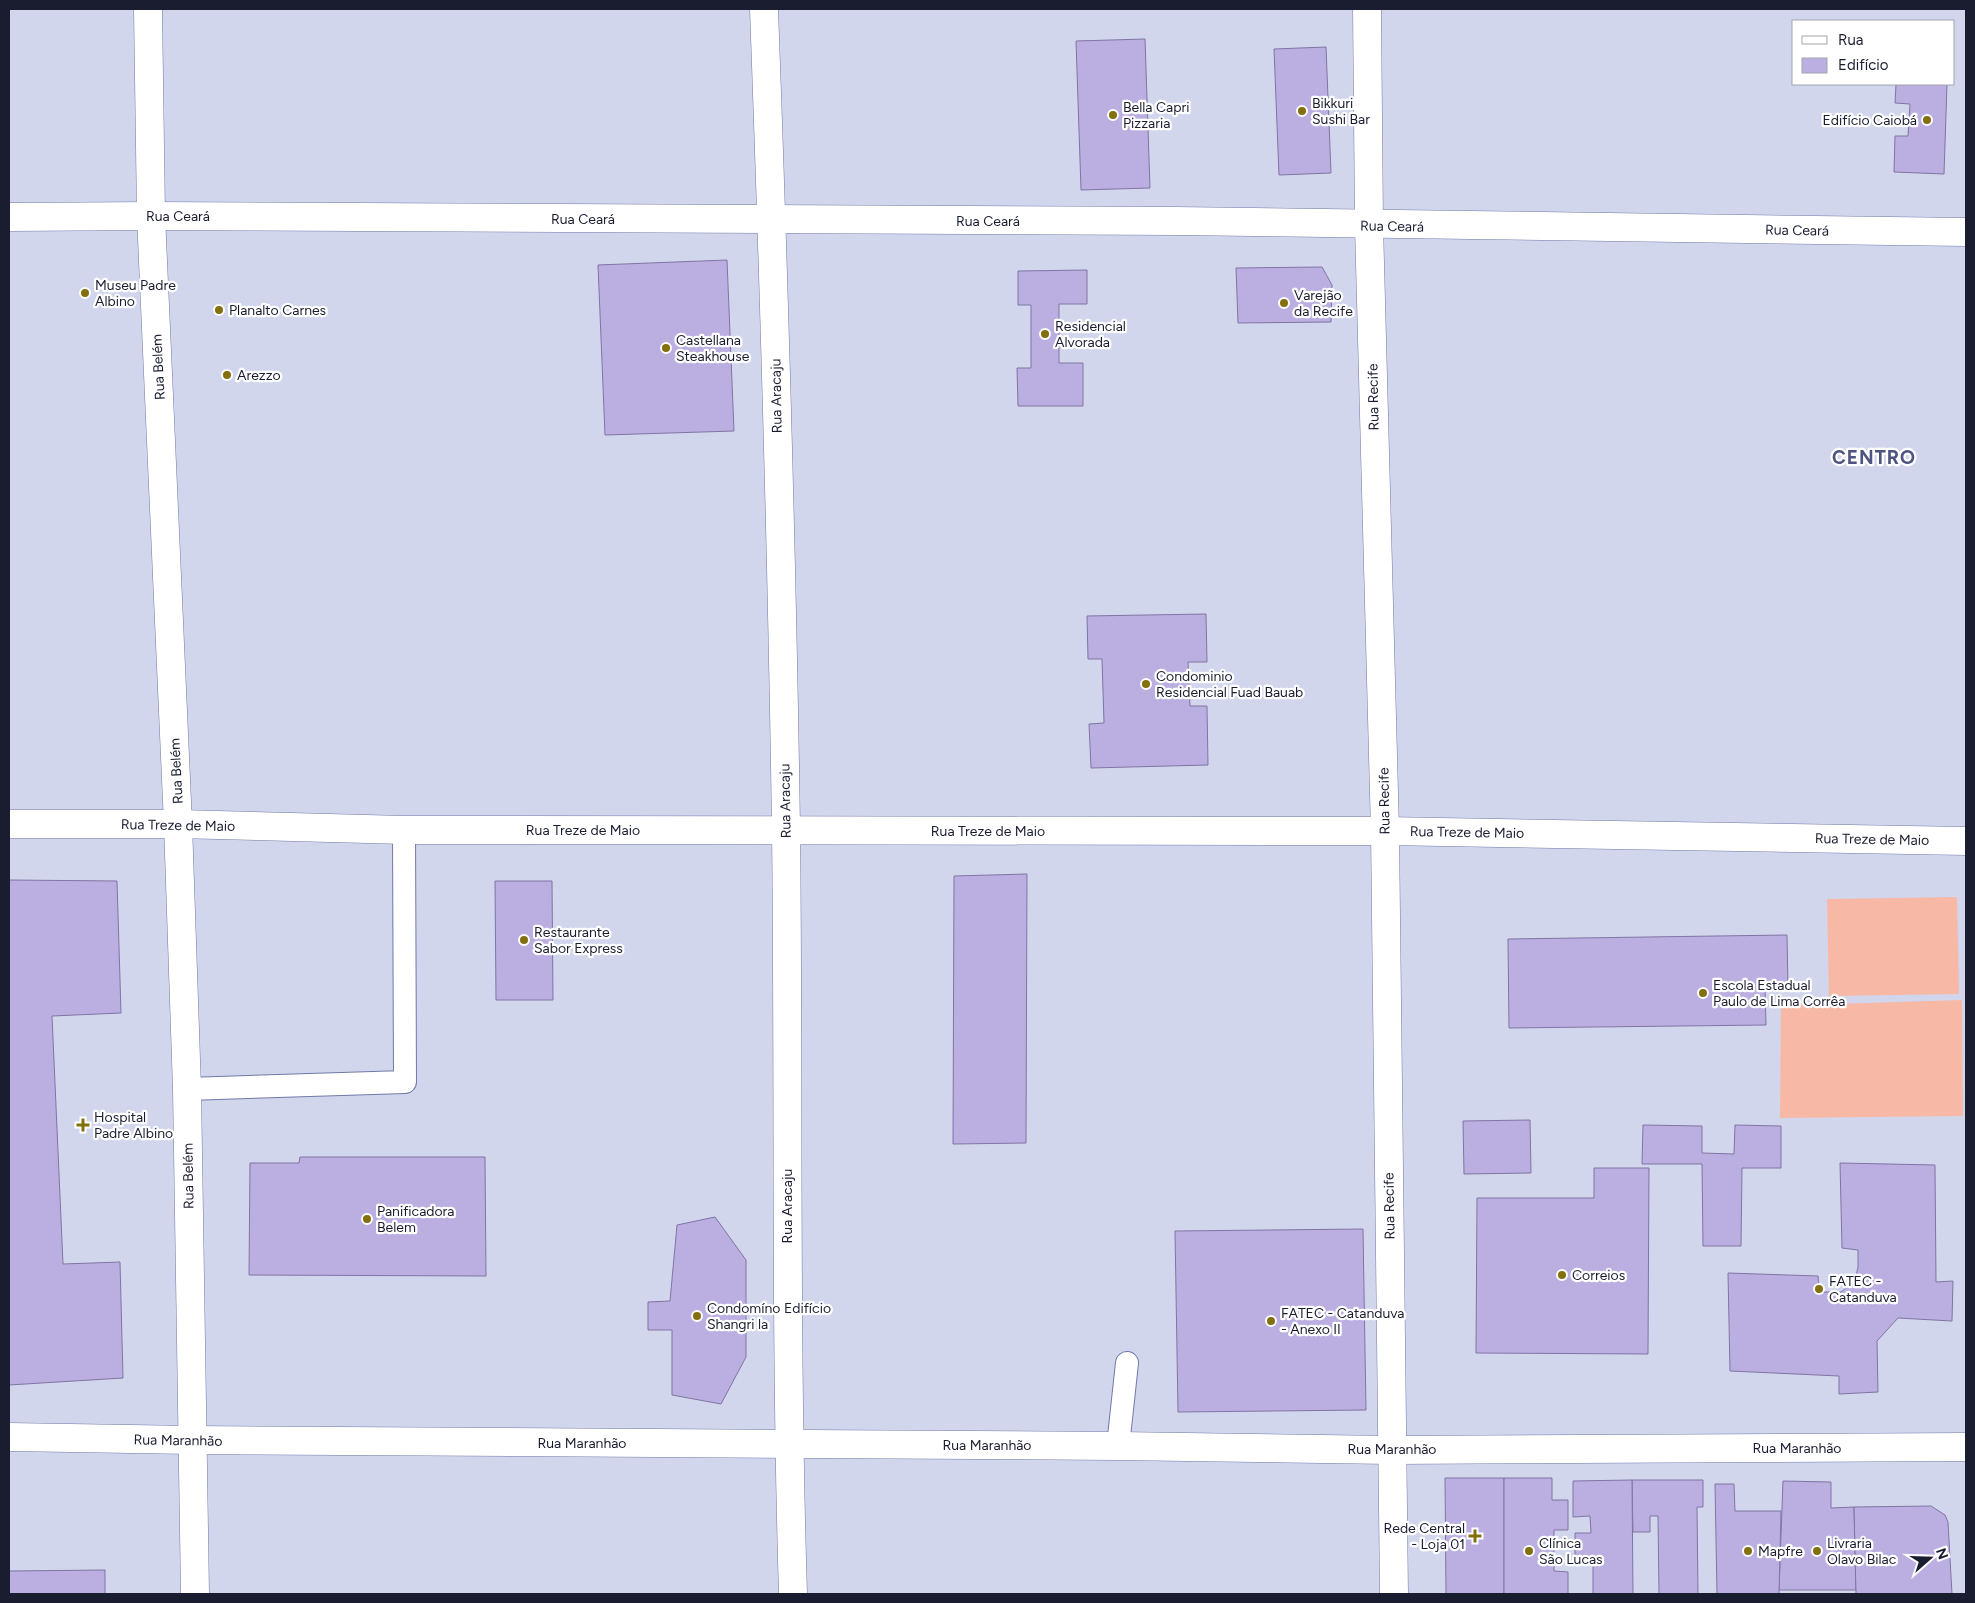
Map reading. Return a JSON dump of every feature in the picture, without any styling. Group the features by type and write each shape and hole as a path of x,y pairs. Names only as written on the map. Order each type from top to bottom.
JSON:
{"street":[{"name":"Rua Belém","path":"148,9 151,216 178,824 186,1089 195,1594"},
{"name":"Rua Aracaju","path":"764,9 772,220 786,831 788,1445 793,1594"},
{"name":"Rua Recife","path":"1367,9 1369,225 1385,831 1394,1594"},
{"name":"Rua Ceará","path":"9,217 1176,221 1966,232"},
{"name":"Rua Treze de Maio","path":"9,824 178,824 404,830 1385,831 1966,841"},
{"name":"Rua Maranhão","path":"9,1436 192,1440 1118,1446 1391,1450 1966,1447"}],"lane":[{"path":"186,1089 405,1082 404,830"},
{"path":"1118,1446 1128,1363"}],"shaded area":[{"path":"9,9 1966,9 1966,1594 9,1594"},
{"path":"1957,897 1959,994 1829,996 1827,899"},
{"path":"1962,1000 1963,1116 1780,1118 1781,1003 1834,1004"}],"building":[{"name":"Bella Capri Pizzaria","path":"1145,39 1150,188 1081,190 1076,41"},
{"name":"Bikkuri Sushi Bar","path":"1326,47 1331,173 1279,175 1274,49"},
{"name":"Edifício Caiobá","path":"1896,85 1947,85 1944,174 1894,172 1895,136 1908,136 1910,104 1895,103"},
{"name":"Castellana Steakhouse","path":"727,260 734,431 605,435 598,265"},
{"name":"Varejão da Recife","path":"1322,267 1332,285 1331,322 1238,323 1236,268"},
{"name":"Residencial Alvorada","path":"1087,270 1087,304 1059,304 1059,363 1083,363 1083,406 1018,406 1017,368 1031,368 1031,305 1018,305 1018,271"},
{"name":"Condominio Residencial Fuad Bauab","path":"1206,614 1207,662 1188,662 1190,706 1207,706 1208,765 1091,768 1089,724 1104,723 1102,659 1088,659 1087,616"},
{"path":"1027,874 1026,1143 953,1144 954,876"},
{"path":"9,880 117,881 121,1013 52,1016 63,1264 120,1262 123,1378 9,1385"},
{"name":"Restaurante Sabor Express","path":"495,881 552,881 553,1000 496,1000"},
{"path":"1787,935 1788,989 1765,989 1766,1025 1509,1028 1508,939"},
{"path":"1530,1120 1531,1173 1464,1174 1463,1121"},
{"path":"1643,1125 1702,1126 1702,1153 1734,1154 1735,1125 1781,1126 1781,1168 1742,1168 1741,1246 1703,1246 1702,1164 1642,1164"},
{"name":"Panificadora Belem","path":"300,1157 485,1157 486,1276 249,1275 250,1163 299,1163"},
{"path":"1840,1163 1935,1165 1936,1282 1953,1281 1952,1321 1898,1318 1877,1341 1878,1392 1839,1394 1839,1376 1730,1371 1728,1273 1818,1276 1819,1292 1841,1292 1855,1281 1858,1267 1858,1250 1842,1248"},
{"name":"Correios","path":"1594,1168 1649,1168 1648,1354 1476,1353 1477,1198 1594,1198"},
{"name":"Condomíno Edifício Shangri la","path":"715,1217 746,1260 746,1357 721,1404 672,1395 672,1330 648,1330 648,1302 670,1301 677,1225"},
{"name":"FATEC - Catanduva - Anexo II","path":"1363,1229 1366,1410 1178,1412 1175,1231"},
{"name":"Rede Central - Loja 01","path":"1445,1478 1504,1478 1504,1594 1446,1594"},
{"name":"Clínica São Lucas","path":"1504,1478 1552,1478 1552,1500 1568,1500 1568,1530 1554,1530 1554,1571 1568,1572 1568,1594 1504,1594"},
{"path":"1632,1480 1703,1480 1703,1507 1697,1507 1698,1594 1659,1594 1658,1516 1650,1516 1650,1532 1633,1532"},
{"path":"1632,1480 1633,1594 1593,1594 1593,1556 1575,1556 1575,1533 1591,1533 1590,1516 1573,1517 1573,1481"},
{"name":"Livraria Olavo Bilac","path":"1783,1481 1831,1482 1831,1508 1854,1507 1856,1590 1779,1590"},
{"name":"Mapfre","path":"1715,1484 1734,1484 1735,1511 1781,1511 1779,1594 1717,1594"},
{"path":"1931,1506 1945,1515 1948,1522 1952,1594 1856,1594 1854,1507"},
{"path":"105,1570 105,1594 9,1594 9,1571"}],"place":[{"name":"Bikkuri Sushi Bar","path":"1302,111"},
{"name":"Bella Capri Pizzaria","path":"1113,115"},
{"name":"Edifício Caiobá","path":"1927,120"},
{"name":"Museu Padre Albino","path":"85,293"},
{"name":"Varejão da Recife","path":"1284,303"},
{"name":"Planalto Carnes","path":"219,310"},
{"name":"Residencial Alvorada","path":"1045,334"},
{"name":"Castellana Steakhouse","path":"666,348"},
{"name":"Arezzo","path":"227,375"},
{"name":"Condominio Residencial Fuad Bauab","path":"1146,684"},
{"name":"Restaurante Sabor Express","path":"524,940"},
{"name":"Escola Estadual Paulo de Lima Corrêa","path":"1703,993"},
{"name":"Hospital Padre Albino","path":"83,1125"},
{"name":"Panificadora Belem","path":"367,1219"},
{"name":"Correios","path":"1562,1275"},
{"name":"FATEC - Catanduva","path":"1819,1289"},
{"name":"Condomíno Edifício Shangri la","path":"697,1316"},
{"name":"FATEC - Catanduva - Anexo II","path":"1271,1321"},
{"name":"Rede Central - Loja 01","path":"1475,1536"},
{"name":"Clínica São Lucas","path":"1529,1551"},
{"name":"Mapfre","path":"1748,1551"},
{"name":"Livraria Olavo Bilac","path":"1817,1551"}],"district":[{"name":"CENTRO","path":"1874,457"}]}
